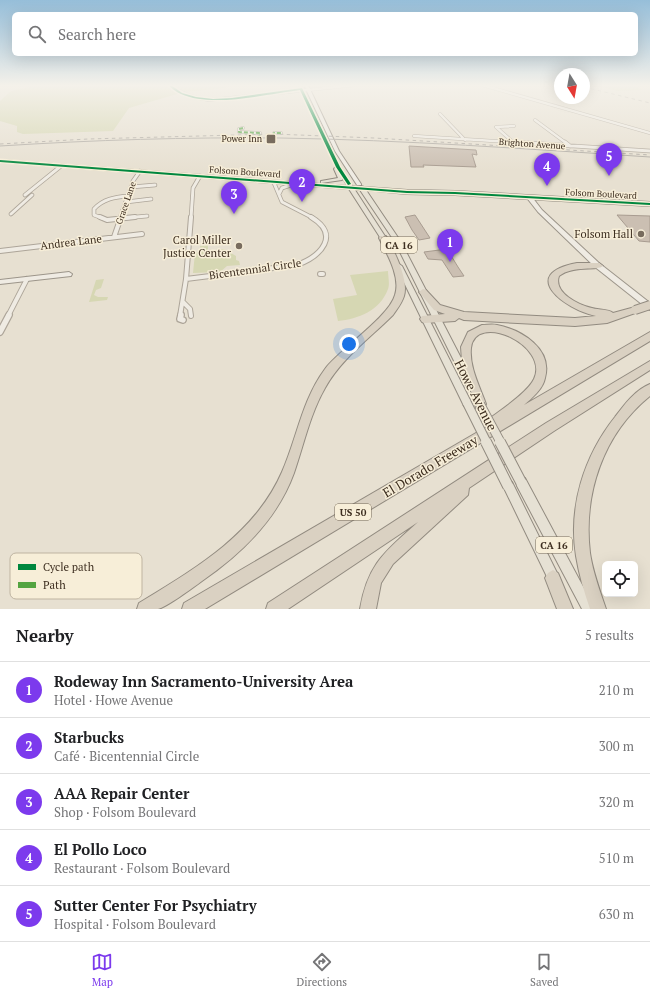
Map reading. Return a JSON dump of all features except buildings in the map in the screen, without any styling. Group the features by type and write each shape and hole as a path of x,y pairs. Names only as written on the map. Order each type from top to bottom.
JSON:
{"highway":[{"path":"145,609 227,555 256,526 272,506 284,484 310,407 322,381 344,353 390,311 398,300 400,280 383,238"},
{"path":"599,266 589,265 563,269 556,273 553,280 554,288 572,304 584,310 602,315 632,312"},
{"path":"423,292 437,308 464,316"},
{"path":"425,319 464,316 575,322 593,321 632,312 650,306"},
{"path":"470,442 523,398 540,379 542,369 536,353 526,342 509,331 497,329 482,330 473,334 468,339 466,347 467,361 480,404"},
{"name":"El Dorado Freeway","path":"190,609 650,336"},
{"path":"274,609 550,427 650,365"},
{"path":"598,609 586,572 581,546 580,527 582,502 594,466 610,434 630,406 650,389"},
{"path":"368,609 371,590 375,579 388,559 487,469"},
{"path":"553,578 565,609"}],"main road":[{"path":"312,113 338,167 350,186"},
{"path":"319,113 337,151 361,187"},
{"name":"Folsom Boulevard","path":"0,161 140,171 200,176 204,178 350,186 392,191 650,204"},
{"path":"323,182 340,179 341,177 336,169 338,167"},
{"name":"Folsom Boulevard","path":"200,176 206,174 323,182 350,186"},
{"name":"Howe Avenue","path":"350,186 383,238 425,319 569,609"},
{"name":"Folsom Boulevard","path":"361,187 423,189 432,192"},
{"name":"Howe Avenue","path":"361,187 398,242 480,404 589,609"},
{"path":"379,213 382,209 375,196 379,192 392,191"},
{"path":"530,198 544,215 599,266 650,306"},
{"path":"590,257 650,302"},
{"path":"0,282 70,274"}],"street":[{"path":"581,113 650,133"},
{"path":"440,114 465,140"},
{"path":"535,120 570,146"},
{"path":"514,126 508,125 496,127 514,142"},
{"path":"243,128 240,129 239,132 258,132 260,133 259,136"},
{"path":"273,136 274,133 281,133"},
{"name":"Brighton Avenue","path":"414,136 650,151"},
{"path":"25,195 61,166"},
{"name":"Grace Lane","path":"114,237 135,176 140,171"},
{"path":"183,320 180,319 186,279 193,188 200,176"},
{"path":"274,183 278,196"},
{"path":"278,196 282,188 294,184"},
{"path":"131,187 155,185"},
{"path":"11,214 32,195"},
{"path":"128,196 104,201 96,206 92,212 96,218 101,219 147,216"},
{"name":"Bicentennial Circle","path":"186,279 297,265 319,254 325,241 324,232 321,226 312,217 286,206 278,196"},
{"path":"126,202 151,199"},
{"name":"Andrea Lane","path":"0,251 142,234"},
{"path":"0,332 3,322 27,279"},
{"path":"181,315 191,314 190,309 183,302"}],"green space":[{"path":"0,113 125,113 113,131 23,134 17,132 17,126 0,121"},
{"path":"208,245 208,251 224,249 236,256 236,260 239,261 240,265 227,266 220,272 193,273 195,253 201,251 200,246"},
{"path":"388,271 389,287 380,303 360,316 338,321 333,299 357,295 350,275"},
{"path":"104,279 101,288 96,290 94,295 98,297 108,297 107,300 89,302 96,280"}],"tram line":[{"path":"0,146 140,139 281,138 419,143 650,157"}],"railway":[{"path":"0,144 88,139 274,134 374,138 650,155"}],"marked path":[{"path":"243,128 239,129 239,132 260,133 259,136"},
{"path":"273,136 274,133 281,133"}],"cycle path":[{"path":"313,113 338,167 349,184"},
{"path":"0,161 407,192 455,193 650,204"}],"place":[{"name":"Power Inn","path":"271,139"},
{"name":"Sutter Center For Psychiatry","path":"609,176"},
{"name":"El Pollo Loco","path":"547,186"},
{"name":"Starbucks","path":"302,202"},
{"name":"AAA Repair Center","path":"234,214"},
{"name":"Folsom Hall","path":"641,234"},
{"name":"Carol Miller Justice Center","path":"239,246"},
{"name":"Rodeway Inn Sacramento-University Area","path":"450,262"}]}
